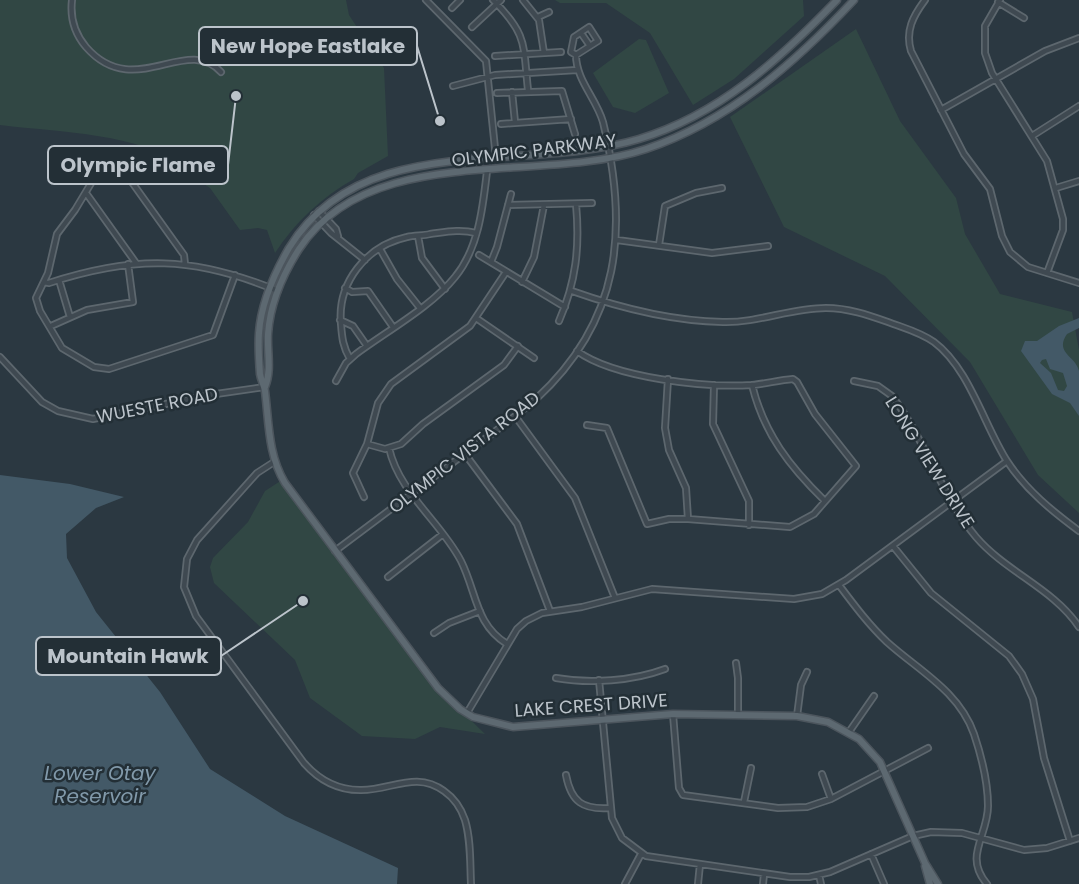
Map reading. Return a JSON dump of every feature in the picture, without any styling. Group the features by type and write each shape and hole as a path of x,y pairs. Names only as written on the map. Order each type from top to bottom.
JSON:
{"main road":[{"name":"OLYMPIC PARKWAY","path":"316,213 344,192 388,173 411,167 608,146 640,139 682,123 733,94 790,47 837,0"},
{"name":"OLYMPIC PARKWAY","path":"324,221 351,201 395,183 610,158 685,134 738,104 797,56 854,0"},
{"name":"LAKE CREST DRIVE","path":"316,213 288,251 270,287 262,312 259,342 260,377 265,387 274,462 292,494 438,688 480,721 513,727 673,714 797,716 818,719 849,732 867,746 885,771 925,863 938,884"},
{"name":"LAKE CREST DRIVE","path":"265,387 269,376 268,328 278,291 300,247 324,221"},
{"name":"LAKE CREST DRIVE","path":"925,863 930,884"}],"street":[{"path":"72,0 73,19 79,36 89,50 105,63 123,69 143,70 187,59 199,59 213,64 221,72"},
{"path":"426,0 486,61 496,158"},
{"path":"452,8 460,0"},
{"path":"524,0 538,17 544,53"},
{"path":"925,0 912,19 909,43 964,154 990,189 1002,236 1010,252 1025,265 1079,283"},
{"path":"472,27 497,1 514,21 523,41 528,90"},
{"path":"1024,18 999,1 987,21 983,40 985,52 996,79 1047,161 1056,188 1063,226 1047,273"},
{"path":"538,17 549,12"},
{"path":"591,28 598,41 576,55 571,52 574,37 591,28"},
{"path":"581,33 590,46"},
{"path":"941,110 1056,46 1079,38"},
{"path":"495,56 561,52"},
{"path":"453,86 489,77 577,70 576,55"},
{"name":"OLYMPIC VISTA ROAD","path":"335,551 515,416 548,387 577,351 603,302 617,240 616,197 600,111 577,70"},
{"path":"497,93 528,90 562,91 575,135"},
{"path":"512,92 515,122"},
{"path":"1032,136 1079,106"},
{"path":"501,124 571,119"},
{"path":"199,170 194,174 160,161 130,168 106,170 93,180 57,234 44,282 36,298 40,311 62,348 70,355 94,367 109,369 213,335 235,275"},
{"path":"130,168 131,181 180,249 185,264"},
{"path":"336,381 350,359 445,289 464,263 476,233 487,171"},
{"path":"1056,188 1079,181"},
{"path":"659,245 665,206 696,193 722,188"},
{"path":"86,193 136,263"},
{"path":"491,262 511,194"},
{"path":"508,206 592,203"},
{"path":"559,321 572,291 579,249 576,204"},
{"path":"522,282 534,257 544,205"},
{"path":"316,213 331,233 338,236 365,260"},
{"path":"350,359 342,343 339,307 345,288 365,260 380,249 406,237 448,231 476,233"},
{"path":"418,236 422,258 445,289"},
{"path":"617,240 722,254 768,246"},
{"path":"380,249 397,279 420,308"},
{"path":"479,255 565,307"},
{"path":"44,282 128,264 185,264 235,275 278,291"},
{"path":"51,326 87,310 133,302 128,264"},
{"path":"364,497 353,472 367,444 378,403 386,389 427,360 476,318 506,272"},
{"path":"59,280 70,317"},
{"path":"345,288 352,292 368,291 393,327"},
{"path":"572,291 631,310 724,322 811,309 841,309 914,332 937,344 955,364 1007,461 1039,499 1079,531"},
{"path":"476,318 534,358"},
{"path":"340,320 353,326 367,346"},
{"path":"367,444 377,448 389,448 400,444 423,424 504,365 518,346"},
{"path":"577,351 598,364 615,370 668,379 752,385 790,379 797,382 825,428 856,466 809,518 790,527 688,519 669,519 652,525 645,522 607,428 587,425"},
{"name":"WUESTE ROAD","path":"0,357 42,402 58,411 93,419 209,395 265,387"},
{"path":"668,379 665,428 672,457 686,488 688,519"},
{"name":"LONG VIEW DRIVE","path":"854,381 878,386 892,396 952,501 985,547 1063,609 1079,627"},
{"path":"714,384 713,424 749,501 749,525"},
{"path":"752,385 765,426 783,457 825,501"},
{"path":"515,416 575,498 615,598"},
{"path":"389,448 394,467 460,560 487,628 507,644"},
{"path":"465,454 517,524 550,611"},
{"path":"467,713 507,644 526,621 550,611 582,607 642,590 662,589 791,600 822,594 839,585 1007,461"},
{"path":"274,462 257,473 230,501 193,546 184,573 189,605 304,764 317,776 337,787 362,791 403,781 421,781 435,785 453,799 462,812 467,830 471,884"},
{"path":"388,577 443,534"},
{"path":"893,546 931,593 1009,656 1022,674 1033,699 1044,758 1070,841"},
{"path":"839,585 878,633 953,698 970,724 977,745 987,799 987,815 980,838 977,869 987,884"},
{"path":"434,633 448,623 480,611"},
{"path":"735,663 738,678 738,715"},
{"path":"556,678 599,680 646,676 665,669"},
{"path":"797,716 801,685 807,672"},
{"path":"599,680 610,808 619,834 642,854 790,877 819,875 913,836 951,831 1024,850 1047,848 1079,838"},
{"path":"849,732 874,696"},
{"path":"673,714 681,793 790,809 807,807 831,799 928,748"},
{"path":"744,802 751,768"},
{"path":"822,774 831,799"},
{"path":"566,775 569,791 577,803 587,808 610,808"},
{"path":"625,884 642,854"},
{"path":"871,854 884,884"},
{"path":"698,884 700,864"},
{"path":"763,884 764,874"},
{"path":"819,875 821,884"}],"green space":[{"path":"0,0 346,0 349,15 384,68 388,156 358,173 354,179 320,202 291,231 275,253 267,230 258,228 240,230 210,188 189,174 191,169 170,157 147,148 99,136 0,125"},
{"path":"555,0 803,0 804,16 734,79 693,105 650,33 606,3 560,3"},
{"path":"856,29 900,121 956,198 965,234 1000,294 1072,312 1079,350 1079,513 1038,475 970,362 885,276 784,227 730,117"},
{"path":"639,39 646,40 669,93 635,113 613,107 593,73"},
{"path":"282,480 446,696 485,734 440,727 415,739 362,736 310,698 295,660 214,583 210,567 213,558 248,522 265,491"}],"water":[{"path":"1079,318 1079,328 1067,334 1063,346 1079,371 1079,416 1070,403 1052,394 1021,351 1025,341 1037,341 1059,326","holes":["1046,359 1050,369 1063,373 1067,386 1064,391 1058,390 1051,373 1040,363 1042,360"]},
{"name":"Lower Otay Reservoir","path":"0,475 70,484 124,497 96,508 66,534 67,558 96,612 160,692 210,769 285,816 398,868 397,884 0,884"}],"place":[{"name":"Olympic Flame","path":"236,96"},
{"name":"New Hope Eastlake","path":"440,121"},
{"name":"Mountain Hawk","path":"303,601"}]}
